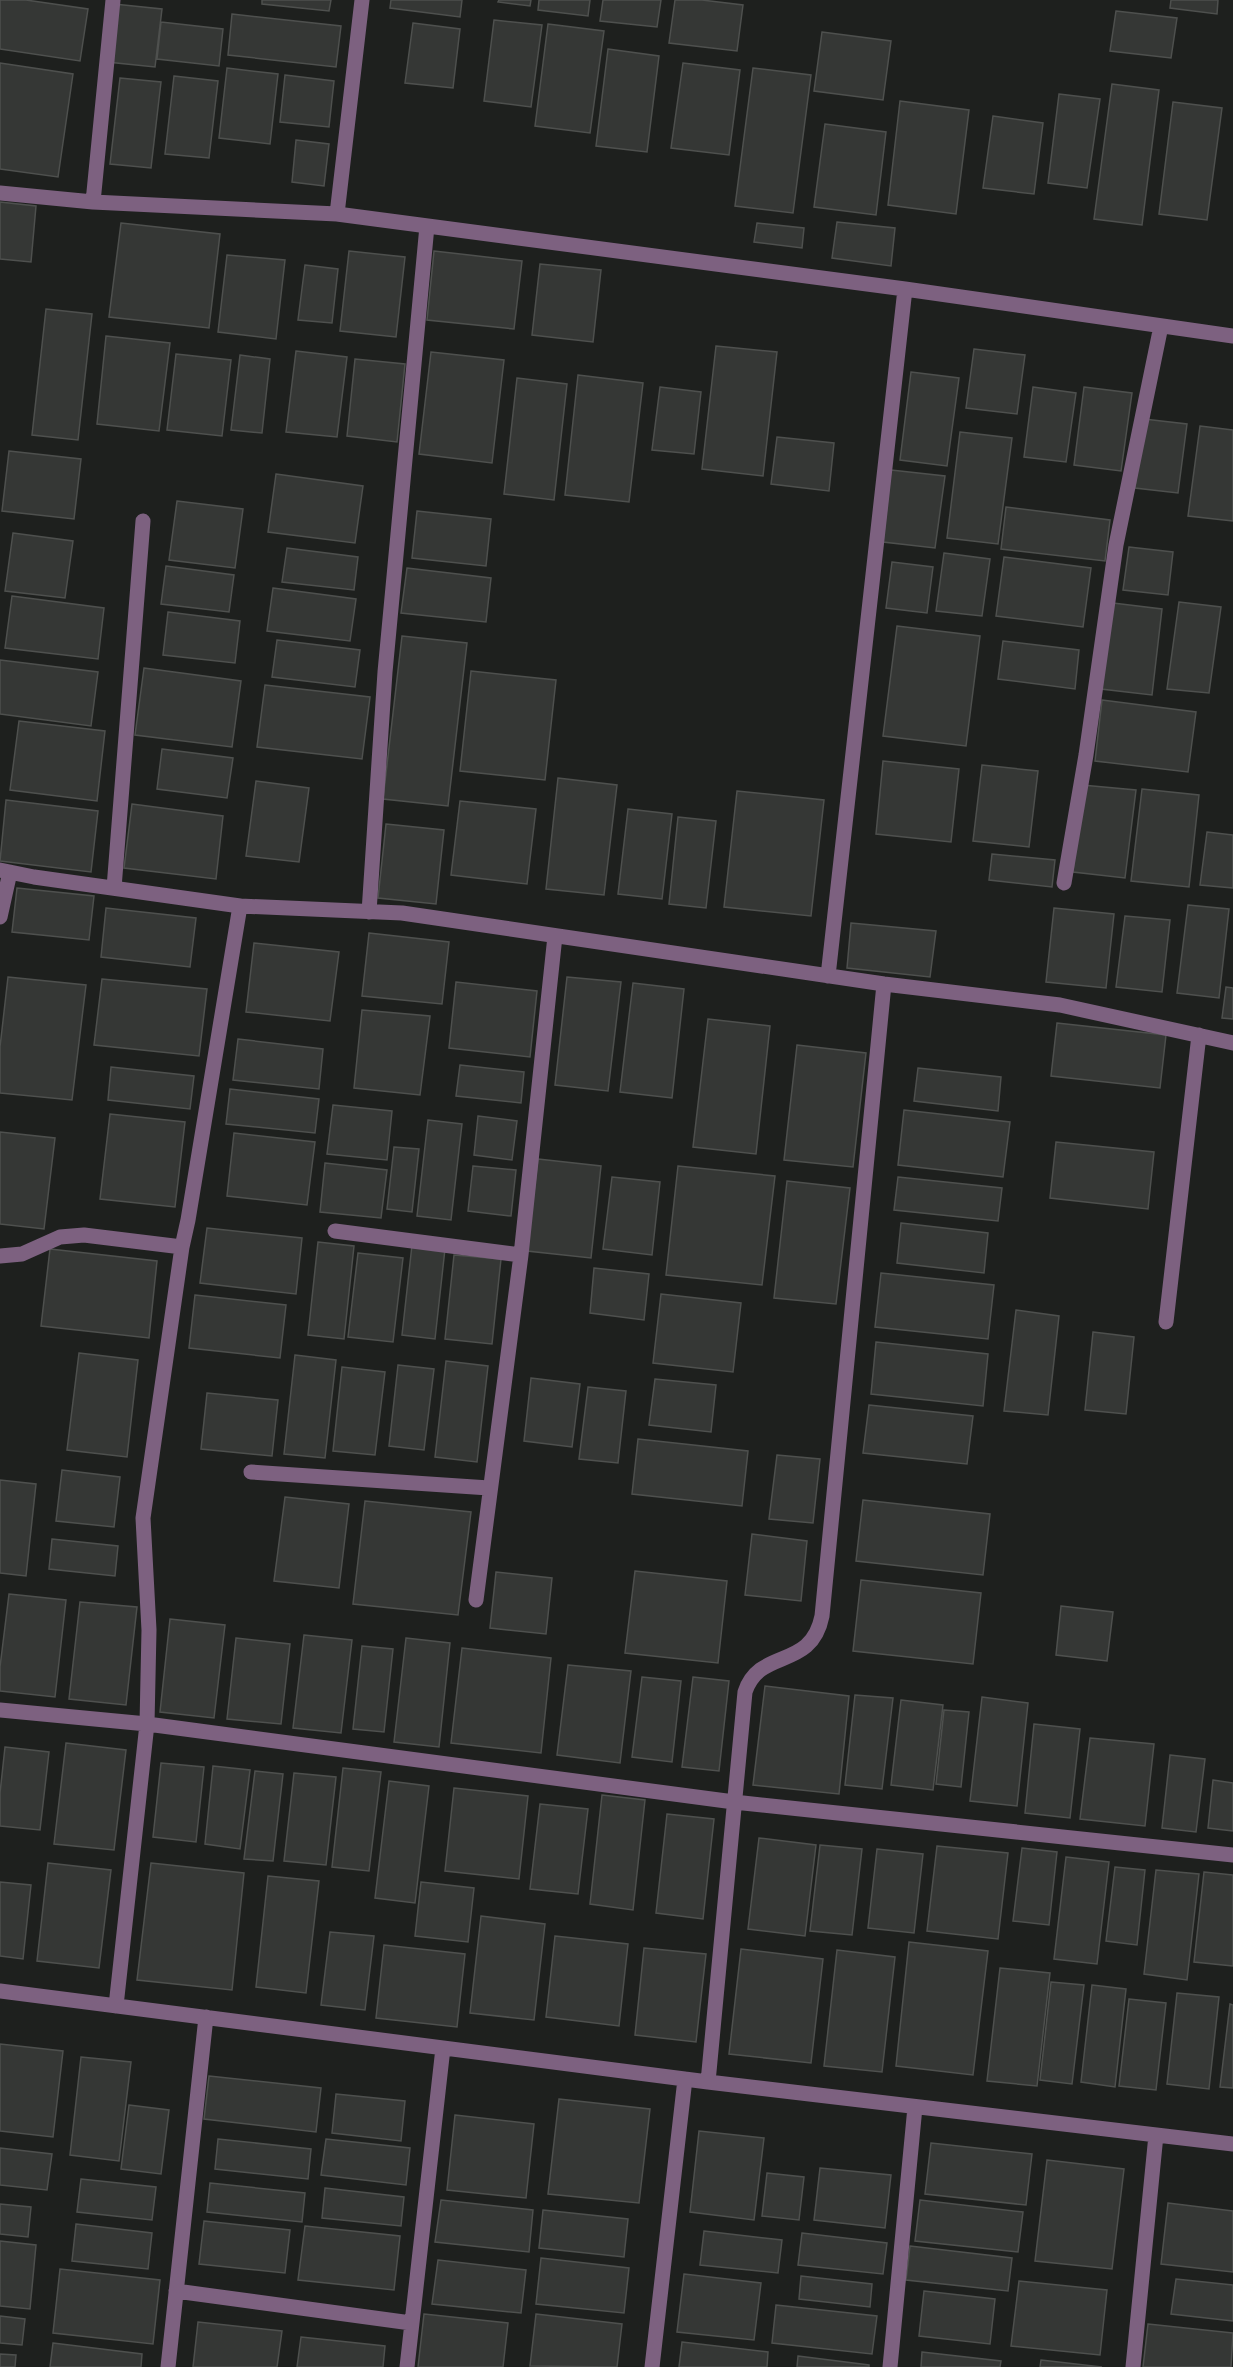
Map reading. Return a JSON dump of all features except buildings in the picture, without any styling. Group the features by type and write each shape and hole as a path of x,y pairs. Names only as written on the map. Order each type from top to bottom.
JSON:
{"street":[{"path":"93,202 113,0"},
{"path":"337,214 362,0"},
{"path":"0,193 93,202 337,214 905,289 1233,336"},
{"path":"369,912 386,672 427,226"},
{"path":"828,976 905,289"},
{"path":"1064,883 1086,755 1116,545 1161,326"},
{"path":"114,888 144,521"},
{"path":"0,917 5,871 240,906 402,913 884,984 1060,1005 1233,1043"},
{"path":"116,2006 147,1724 149,1630 142,1518 182,1247 240,906"},
{"path":"476,1600 521,1256 555,936"},
{"path":"708,2082 745,1692 754,1674 805,1648 815,1638 822,1616 884,984"},
{"path":"1166,1322 1199,1035"},
{"path":"335,1231 521,1256"},
{"path":"0,1256 22,1254 60,1237 84,1235 182,1247"},
{"path":"251,1472 489,1488"},
{"path":"0,1710 147,1724 734,1802 1233,1855"},
{"path":"0,1991 708,2082 1233,2144"},
{"path":"168,2367 206,2017"},
{"path":"406,2367 443,2048"},
{"path":"652,2367 685,2079"},
{"path":"890,2367 915,2107"},
{"path":"1133,2367 1156,2135"},
{"path":"176,2291 411,2323"}]}
